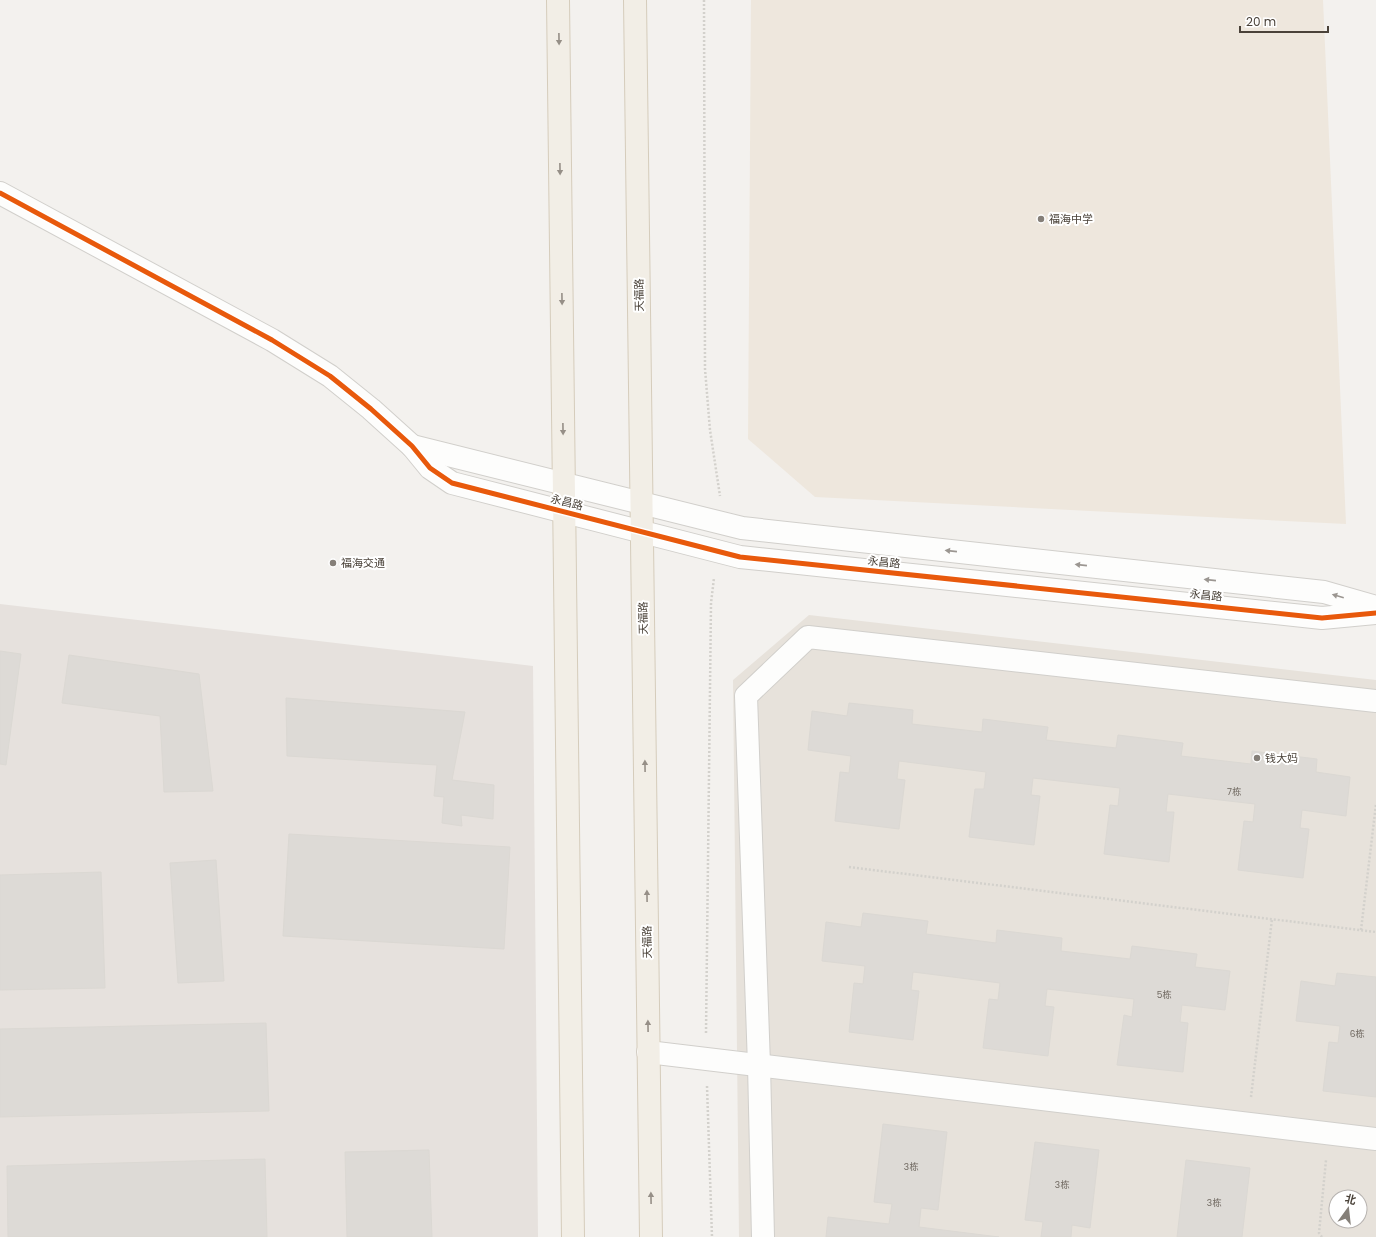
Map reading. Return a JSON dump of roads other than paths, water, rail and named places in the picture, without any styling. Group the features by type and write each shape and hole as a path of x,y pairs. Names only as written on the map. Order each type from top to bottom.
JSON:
{"main road":[{"path":"558,0 573,1237"},
{"name":"天福路","path":"635,0 651,1237"}],"street":[{"path":"0,193 272,340 330,376 371,409 412,446"},
{"name":"永昌路","path":"412,446 742,528 1324,592 1376,607"},
{"name":"永昌路","path":"412,446 430,468 452,483 740,557 1322,618 1376,613"},
{"path":"763,1237 759,1065 746,696 808,637 1376,701"},
{"path":"648,1052 1376,1139"}],"place":[{"name":"福海中学","path":"1041,219"},
{"name":"福海交通","path":"333,563"},
{"name":"钱大妈","path":"1257,758"}]}
